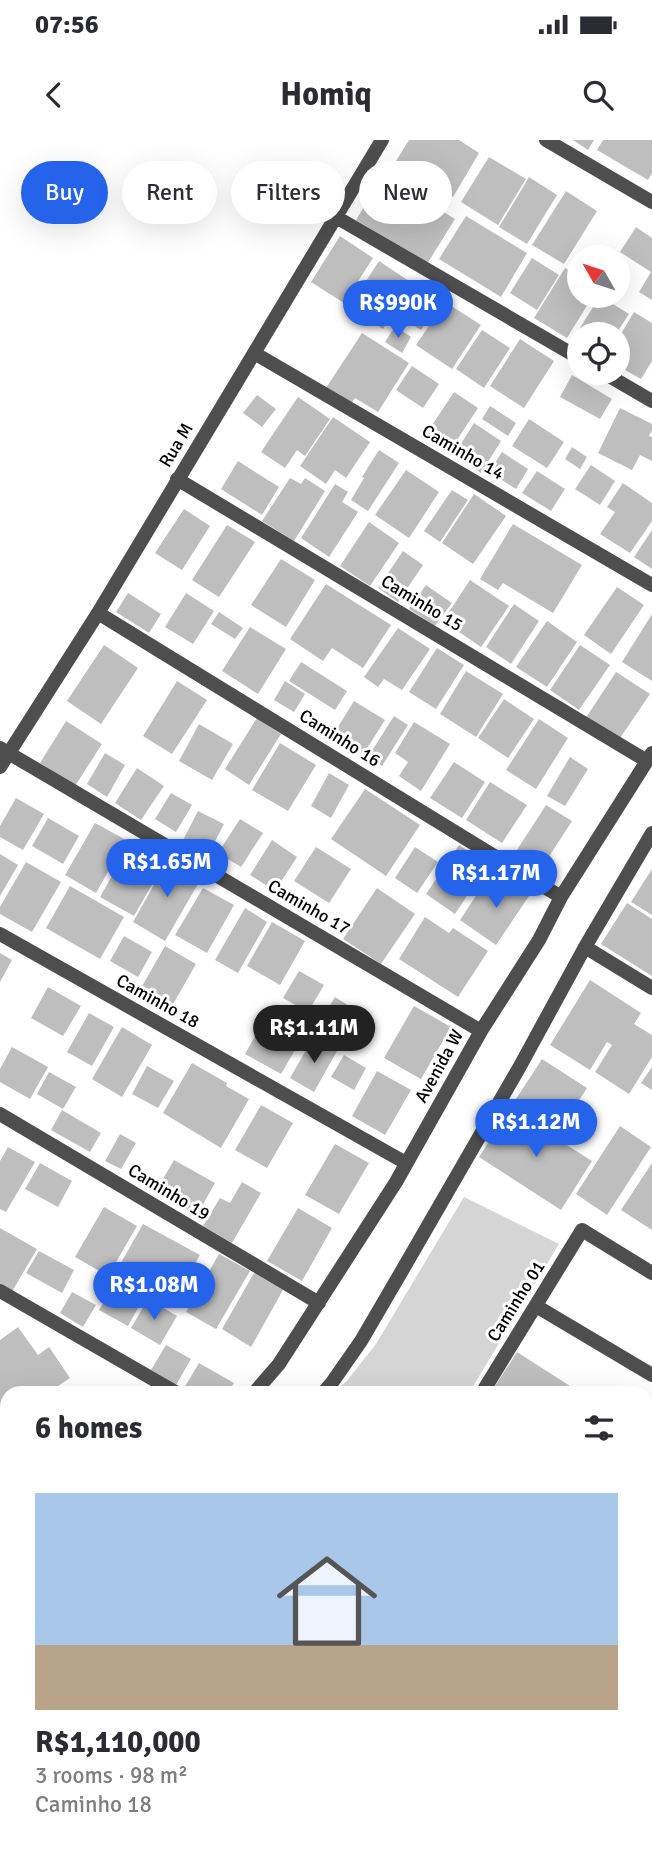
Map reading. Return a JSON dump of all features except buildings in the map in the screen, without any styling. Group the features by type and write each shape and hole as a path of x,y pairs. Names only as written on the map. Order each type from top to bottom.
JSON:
{"street":[{"name":"Rua M","path":"345,202 382,140"},
{"path":"546,140 652,202"},
{"path":"345,222 567,351"},
{"name":"Rua M","path":"0,767 4,750 98,612 332,224"},
{"name":"Caminho 14","path":"254,353 652,585"},
{"path":"625,385 652,401"},
{"name":"Caminho 15","path":"177,479 650,757"},
{"name":"Caminho 16","path":"98,612 561,897"},
{"name":"Caminho 17","path":"4,750 481,1031"},
{"name":"Avenida W","path":"260,1386 279,1364 396,1182 481,1031 539,940 561,897 650,757"},
{"path":"329,1386 361,1341 652,833"},
{"name":"Caminho 18","path":"0,934 406,1163"},
{"path":"585,947 652,988"},
{"name":"Caminho 19","path":"0,1115 319,1303"},
{"name":"Caminho 01","path":"486,1386 582,1230 652,1273"},
{"path":"0,1291 165,1386"},
{"path":"536,1306 652,1375"}],"shaded area":[{"path":"464,1197 559,1244 473,1386 340,1386 376,1344"}]}
